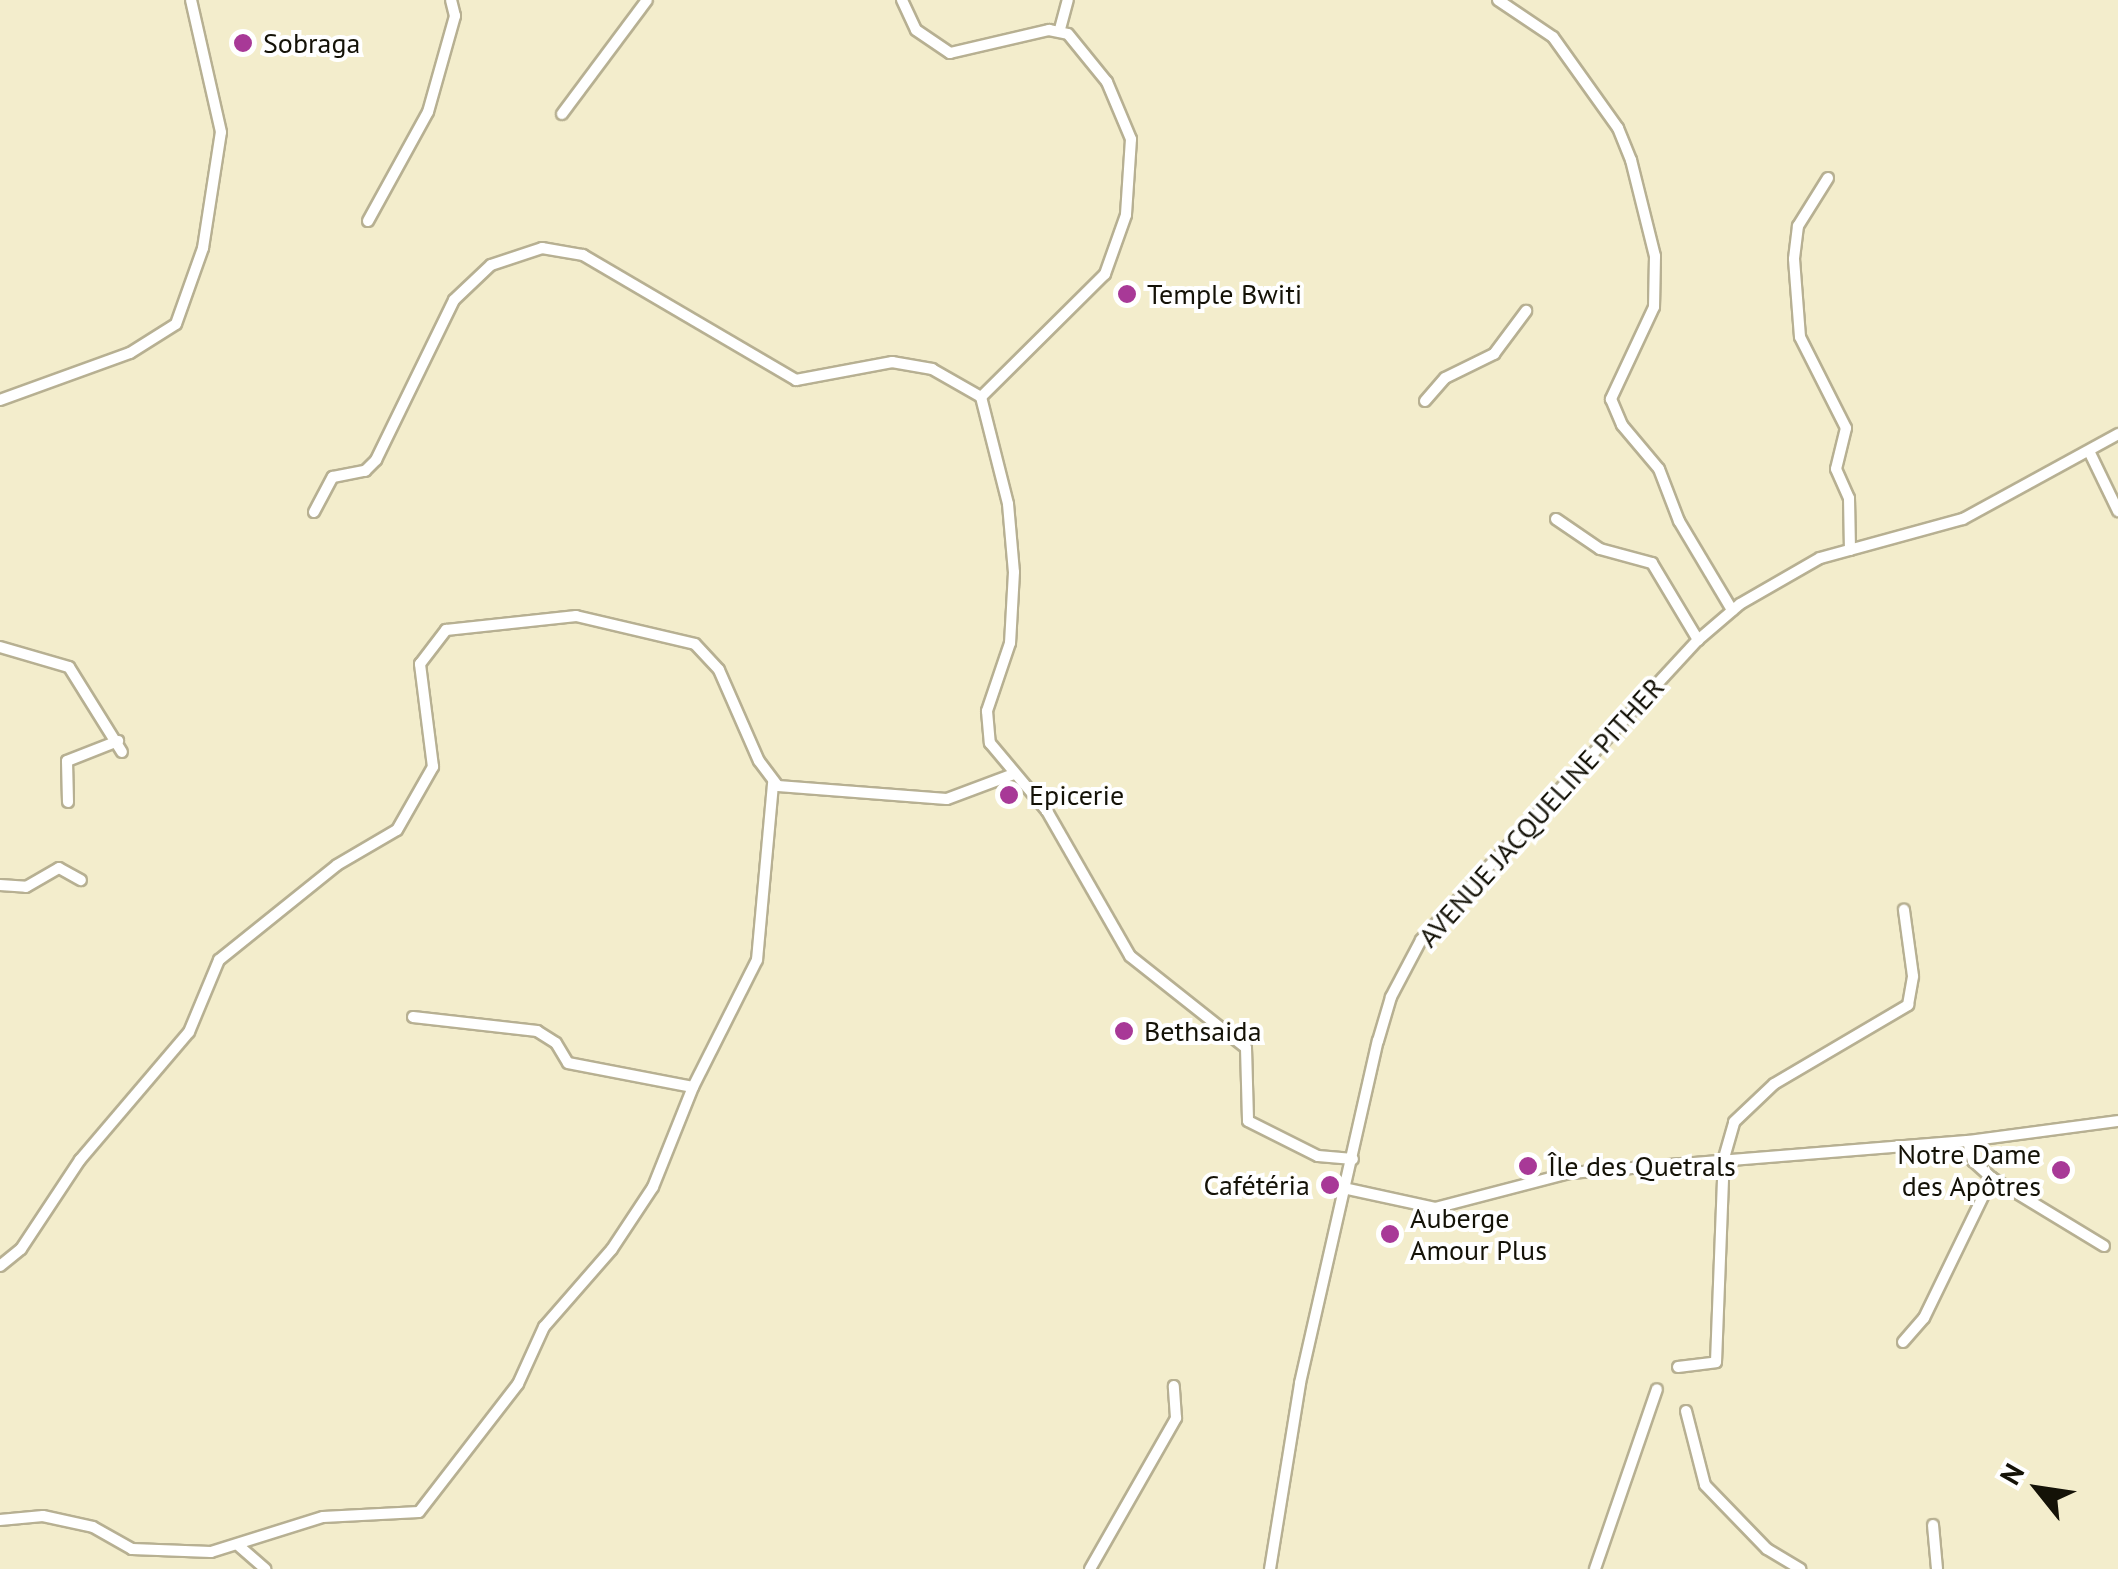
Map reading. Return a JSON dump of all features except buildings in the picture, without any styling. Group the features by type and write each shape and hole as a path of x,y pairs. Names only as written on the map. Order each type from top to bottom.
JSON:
{"street":[{"path":"0,400 130,353 176,324 203,248 221,132 191,0"},
{"path":"368,221 428,112 455,16 451,0"},
{"path":"562,114 647,0"},
{"path":"902,0 916,30 950,53 1060,29"},
{"path":"1060,29 1068,0"},
{"path":"1498,0 1553,36 1618,128 1631,160 1655,256 1654,307 1611,398 1622,425 1659,469 1680,521 1732,610"},
{"path":"982,397 1100,282 1126,215 1134,164 1128,125 1093,61 1060,29"},
{"path":"1828,178 1798,226 1794,259 1800,337 1846,428 1836,469 1849,498 1850,550"},
{"path":"314,512 333,477 366,470 376,460 454,300 492,265 542,248 583,255 796,380 892,362 932,370 982,397 1008,504 1014,572 1010,643 984,730 1014,774 1047,811 1124,948 1160,984 1246,1048 1248,1121 1318,1156 1353,1159"},
{"path":"1425,401 1445,378 1494,354 1526,311"},
{"name":"AVENUE JACQUELINE PITHER","path":"1270,1569 1300,1384 1388,1005 1421,940 1698,640 1732,610 1796,568 1962,519 2118,434"},
{"path":"2089,452 2118,511"},
{"path":"1556,519 1600,549 1652,563 1698,640"},
{"path":"0,1266 22,1249 80,1160 189,1032 219,960 337,865 397,830 434,766 420,664 446,630 576,616 695,644 719,670 773,784 756,960 693,1087 653,1187 612,1249 544,1327 518,1384 419,1512 322,1517 211,1552 132,1550 93,1526 43,1516 0,1520"},
{"path":"0,647 68,668 120,746 67,762 68,802"},
{"path":"773,784 947,800 1014,774"},
{"path":"0,886 26,887 58,868 81,880"},
{"path":"1678,1368 1716,1362 1724,1158 1744,1108 1908,1005 1913,976 1904,910"},
{"path":"412,1017 537,1031 556,1043 568,1063 693,1087"},
{"path":"1348,1189 1435,1208 1553,1176 1724,1158 1968,1141 2118,1121"},
{"path":"1968,1141 1974,1162 1992,1178 2104,1246"},
{"path":"1902,1342 1924,1318 1992,1178"},
{"path":"1090,1569 1176,1418 1174,1386"},
{"path":"1595,1569 1656,1389"},
{"path":"1686,1411 1706,1485 1767,1550 1800,1569"},
{"path":"1934,1525 1937,1569"},
{"path":"239,1546 265,1569"}],"place":[{"name":"Sobraga","path":"243,43"},
{"name":"Temple Bwiti","path":"1127,294"},
{"name":"Epicerie","path":"1009,795"},
{"name":"Bethsaida","path":"1124,1031"},
{"name":"Île des Quetrals","path":"1528,1166"},
{"name":"Notre Dame des Apôtres","path":"2061,1170"},
{"name":"Cafétéria","path":"1330,1185"},
{"name":"Auberge Amour Plus","path":"1390,1234"}]}
